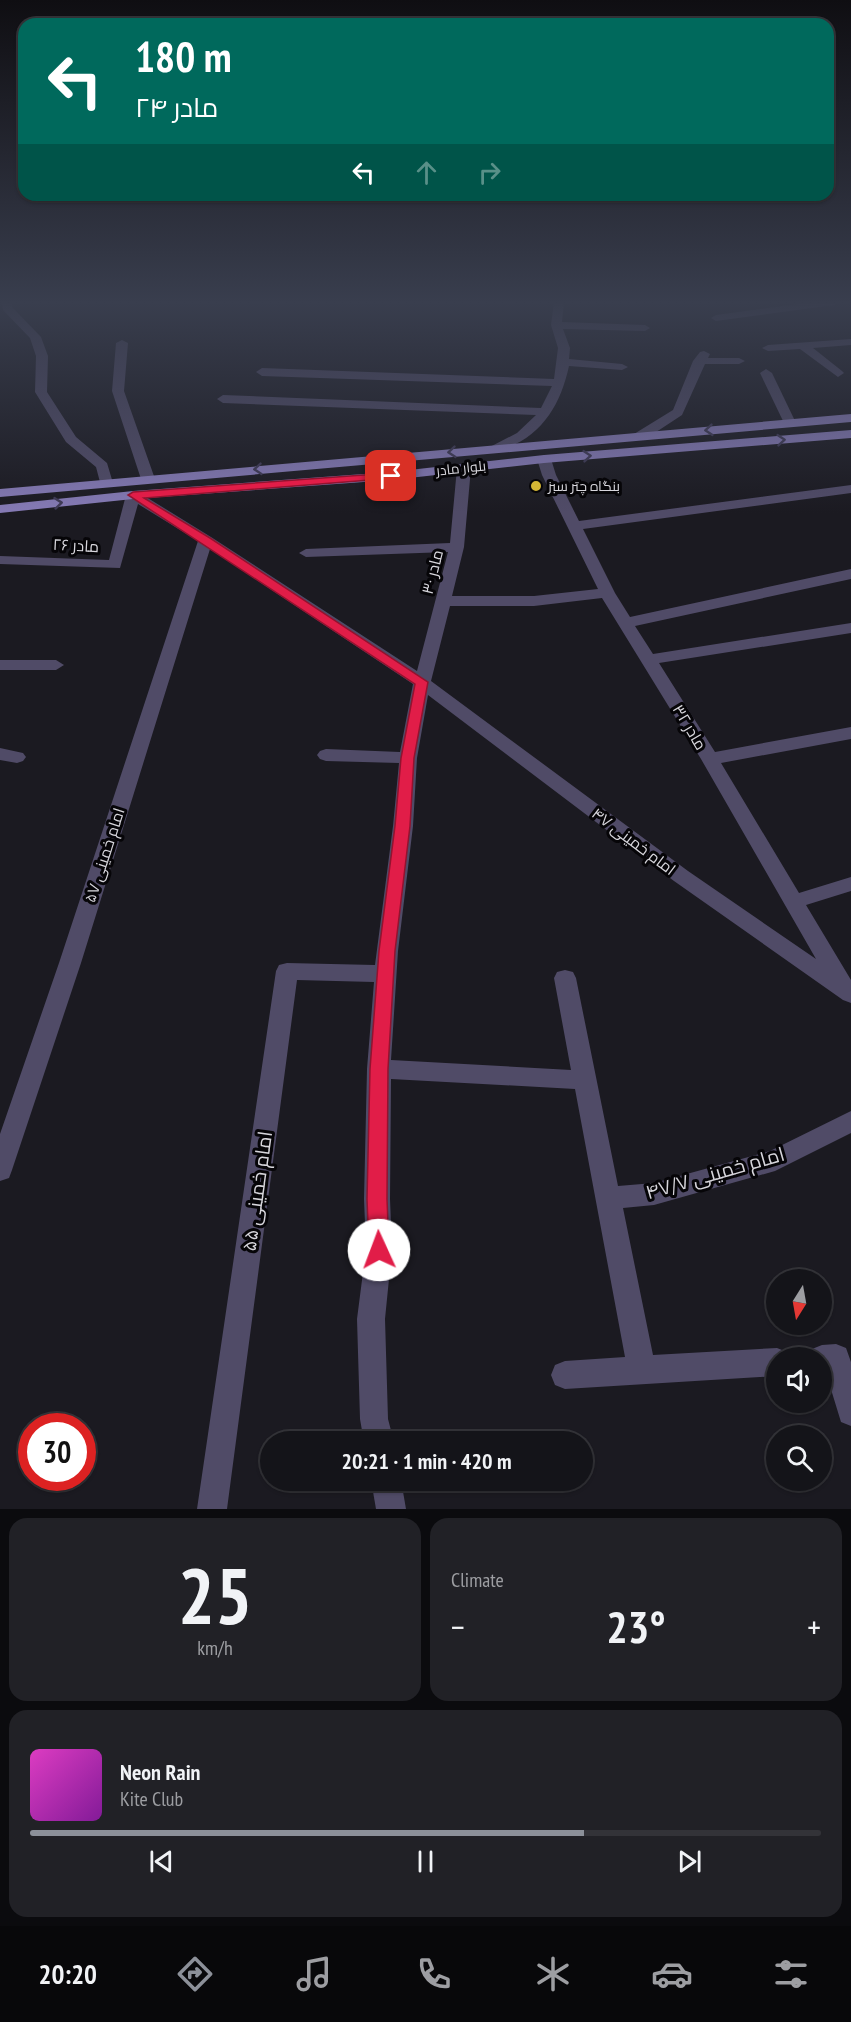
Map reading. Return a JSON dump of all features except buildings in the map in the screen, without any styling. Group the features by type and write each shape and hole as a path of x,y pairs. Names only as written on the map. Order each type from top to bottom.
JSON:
{"main road":[{"name":"بلوار مادر","path":"0,493 851,418"},
{"name":"بلوار مادر","path":"0,509 133,495 391,476 544,459 851,434"},
{"path":"386,458 391,476"}],"street":[{"path":"42,372 41,392 71,439 102,466 105,483"},
{"path":"120,372 118,391 148,479"},
{"path":"273,372 559,383"},
{"path":"492,449 521,436 546,412 559,383 561,372"},
{"path":"639,437 678,412 695,372"},
{"path":"766,372 790,423"},
{"path":"223,399 546,412"},
{"name":"مادر ۳۲","path":"544,459 549,476 607,593 710,759 848,992"},
{"name":"مادر ۳۰","path":"377,1431 374,1419 371,1319 379,1250 377,1199 379,1069 385,974 403,826 408,758 422,682 457,547 464,468"},
{"path":"573,526 851,489"},
{"name":"امام خمینی ۴۷","path":"133,495 207,540 422,682 681,876 848,992"},
{"name":"مادر ۲۶","path":"0,560 115,565 133,495"},
{"name":"امام خمینی ۵۷","path":"0,1170 207,540"},
{"path":"306,553 457,547"},
{"path":"626,623 851,574"},
{"path":"444,601 534,600 607,593"},
{"path":"649,660 851,628"},
{"path":"0,665 56,665"},
{"path":"710,759 851,733"},
{"path":"326,755 408,758"},
{"path":"793,902 851,884"},
{"name":"امام خمینی ۵۵","path":"212,1509 287,971 385,974"},
{"path":"565,978 642,1370"},
{"path":"379,1069 585,1080"},
{"name":"امام خمینی ۴۷/۷","path":"608,1198 654,1194 775,1160 851,1121"},
{"path":"565,1375 766,1363"},
{"path":"832,1366 851,1412"},
{"path":"388,1491 392,1509"}],"place":[{"name":"بنگاه چتر سبز","path":"536,486"}],"route":[{"path":"379,1250 377,1199 379,1069 387,951 403,826 408,758 422,682 207,540 133,495 391,476"}]}
